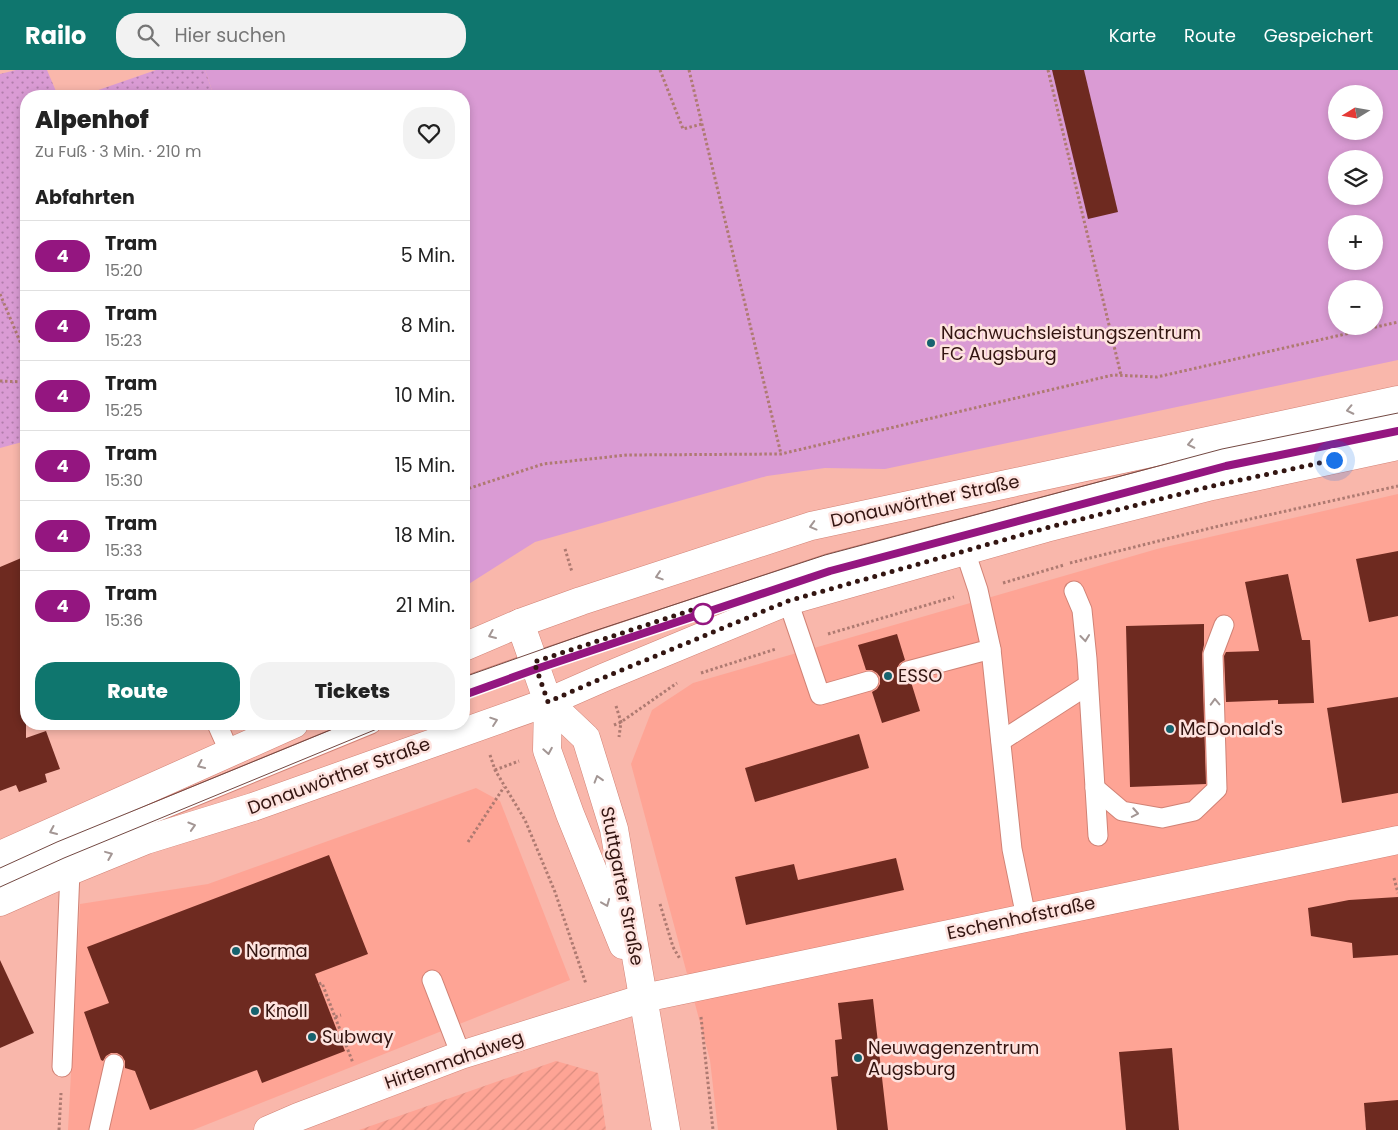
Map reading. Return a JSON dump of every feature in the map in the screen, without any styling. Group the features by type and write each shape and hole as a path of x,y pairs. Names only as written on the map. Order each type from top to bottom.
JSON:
{"main road":[{"name":"Donauwörther Straße","path":"470,644 520,623 581,601 811,526 1398,400"},
{"name":"Donauwörther Straße","path":"470,729 548,702 788,601 1046,528 1212,486 1398,446"},
{"name":"Stuttgarter Straße","path":"520,623 548,702 547,750 570,814 644,998"},
{"name":"Stuttgarter Straße","path":"548,702 586,738 614,830 666,1130"},
{"path":"0,855 281,730"},
{"name":"Donauwörther Straße","path":"0,902 146,840 253,807 468,730"},
{"name":"Eschenhofstraße","path":"644,998 1398,840"},
{"name":"Hirtenmahdweg","path":"268,1130 461,1055 644,998"}],"lane":[{"path":"470,685 828,564 1224,459 1398,423"},
{"path":"966,552 978,590 991,649 1012,849 1026,917"},
{"path":"1074,591 1082,610 1098,836"},
{"path":"788,601 820,695 869,681"},
{"path":"1095,788 1122,811 1162,818 1194,811 1218,789 1213,654 1224,625"},
{"path":"908,670 991,649"},
{"path":"1001,741 1088,685"},
{"path":"220,730 230,753"},
{"path":"0,879 61,851 356,730"},
{"path":"62,1067 70,871"},
{"path":"432,980 461,1055"},
{"path":"99,1130 114,1064"}],"path":[{"path":"660,70 683,128 702,124"},
{"path":"689,70 781,454"},
{"path":"1048,70 1121,375"},
{"path":"0,294 20,342"},
{"path":"470,488 543,464 627,455 781,454 1112,375 1157,377 1398,322"},
{"path":"0,381 20,382"},
{"path":"700,673 801,641 1061,566 1210,528 1398,486"},
{"path":"586,738 621,722 682,679"},
{"path":"479,726 495,770 525,820 555,892 596,1013"},
{"path":"495,770 547,750"},
{"path":"468,842 504,787"},
{"path":"1394,878 1398,893"},
{"path":"319,984 322,983 364,1092"},
{"path":"698,987 714,1130"},
{"path":"335,1017 341,1015"},
{"path":"59,1130 62,1067"}],"shaded area":[{"path":"16,70 47,70 55,90 20,90 20,443 0,448 0,74"},
{"path":"156,70 205,70 212,90 98,90"},
{"name":"Nachwuchsleistungszentrum FC Augsburg","path":"205,70 1398,70 1398,360 885,469 825,468 767,476 535,542 470,583 470,90 212,90"},
{"path":"1398,494 1398,1130 718,1130 710,1060 631,764 652,710 693,683 1157,549"},
{"path":"476,788 500,801 570,980 193,1130 68,1130 80,904 208,884"},
{"path":"556,1061 598,1073 606,1130 359,1130"}],"building":[{"path":"1052,70 1084,70 1118,212 1088,219"},
{"path":"1398,551 1398,616 1369,622 1356,559"},
{"path":"20,559 20,730 26,730 26,738 46,731 60,769 45,774 47,782 19,792 16,785 0,791 0,567"},
{"path":"1288,574 1302,640 1310,640 1314,703 1278,704 1278,700 1226,702 1224,656 1226,652 1259,651 1245,582"},
{"name":"McDonald's","path":"1204,624 1202,654 1206,784 1130,787 1126,626"},
{"name":"ESSO","path":"897,634 905,660 897,668 897,674 905,682 911,682 920,711 882,723 872,692 880,684 880,677 872,670 866,670 858,645"},
{"path":"1398,697 1398,793 1342,803 1327,708"},
{"path":"859,734 869,768 755,802 745,768"},
{"path":"329,855 368,954 315,974 345,1051 262,1083 257,1070 150,1110 135,1071 125,1068 125,1061 122,1056 117,1053 111,1053 103,1061 101,1060 84,1012 109,1003 87,947"},
{"path":"896,858 904,890 746,925 735,877 794,864 798,880"},
{"path":"1398,897 1398,955 1353,958 1352,943 1311,936 1308,908 1349,900"},
{"path":"0,960 34,1033 0,1048"},
{"name":"Neuwagenzentrum Augsburg","path":"873,999 888,1130 837,1130 831,1077 838,1076 835,1040 842,1039 838,1003"},
{"path":"1172,1048 1179,1130 1126,1130 1119,1052"},
{"path":"1398,1100 1398,1130 1366,1130 1364,1103"}],"tram line":[{"path":"470,675 591,632 825,555 1222,449 1398,413"},
{"path":"470,693 830,571 1226,466 1398,431"},
{"name":"4","path":"470,693 830,571 1226,466 1398,431"},
{"path":"0,868 57,842 330,730"},
{"path":"0,887 64,858 374,730"}],"place":[{"name":"Nachwuchsleistungszentrum FC Augsburg","path":"931,343"},
{"name":"ESSO","path":"888,676"},
{"name":"McDonald's","path":"1170,729"},
{"name":"Norma","path":"236,951"},
{"name":"Knoll","path":"255,1011"},
{"name":"Subway","path":"312,1037"},
{"name":"Neuwagenzentrum Augsburg","path":"858,1058"}],"route":[{"path":"703,614 701,607 534,662 548,702 788,601 1046,528 1212,486 1334,460"}]}
